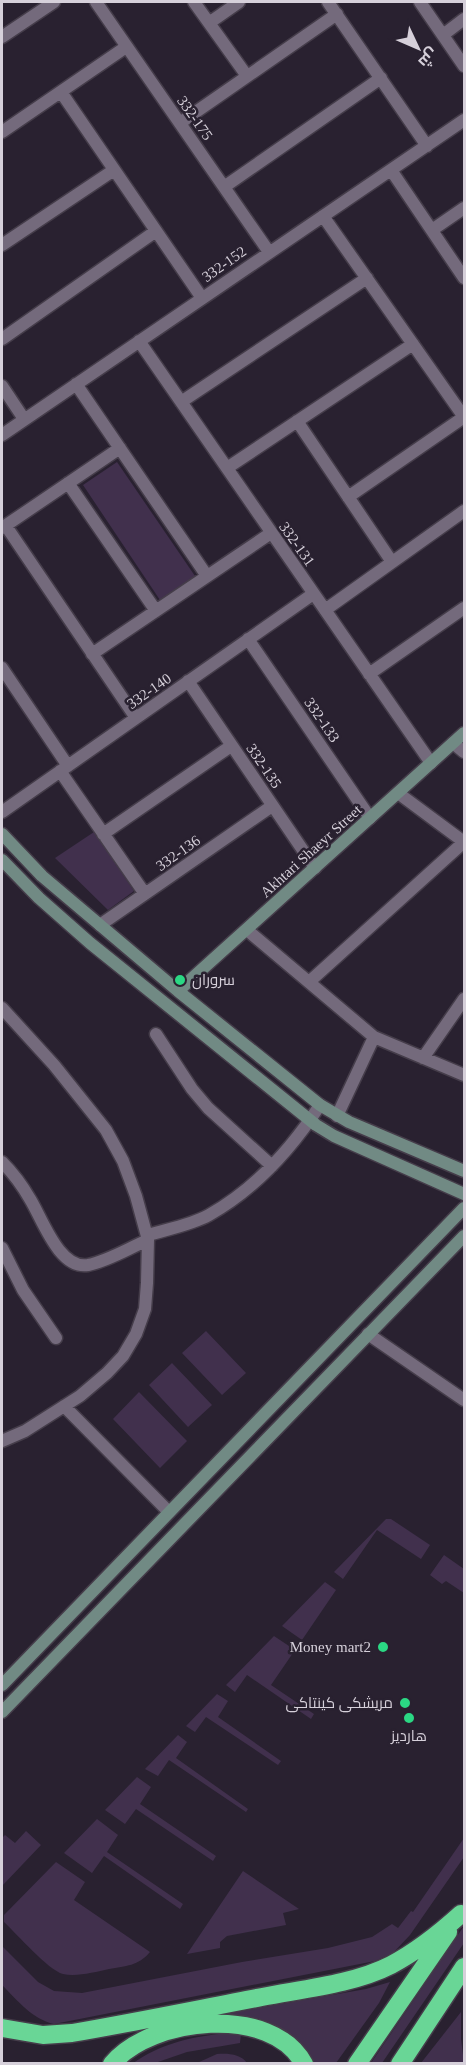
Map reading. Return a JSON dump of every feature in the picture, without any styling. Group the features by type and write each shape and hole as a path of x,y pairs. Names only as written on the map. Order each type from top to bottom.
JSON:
{"highway":[{"path":"2,2028 43,2035 72,2033 345,1980 391,1965 429,1940 463,1911"},
{"path":"357,2064 463,1911"},
{"path":"400,2064 465,1967"},
{"path":"112,2064 130,2047 155,2035 216,2024 257,2028 277,2035 294,2049 304,2064"}],"street":[{"path":"2,38 54,2"},
{"name":"332-175","path":"96,2 269,252"},
{"path":"194,2 247,76"},
{"path":"208,22 239,2"},
{"path":"328,2 427,146"},
{"path":"420,2 465,66"},
{"path":"180,123 337,14"},
{"path":"442,34 465,19"},
{"path":"2,132 126,47"},
{"path":"224,187 381,78"},
{"path":"61,92 202,298"},
{"name":"332-152","path":"2,435 465,120"},
{"path":"2,245 114,170"},
{"path":"391,170 465,278"},
{"path":"432,230 465,208"},
{"path":"323,216 464,417 348,497"},
{"path":"2,339 156,231"},
{"path":"181,402 367,278"},
{"name":"332-131","path":"139,341 431,763"},
{"path":"227,468 412,344"},
{"path":"76,384 207,576"},
{"path":"2,386 24,419"},
{"path":"297,421 392,562"},
{"path":"120,448 4,527 136,718"},
{"path":"68,483 156,611"},
{"path":"325,610 465,511"},
{"path":"93,654 271,532"},
{"name":"332-140","path":"2,812 314,594"},
{"path":"369,674 465,608"},
{"name":"332-133","path":"248,639 370,818"},
{"path":"2,669 103,834 145,894"},
{"name":"332-135","path":"188,681 315,868"},
{"name":"Akhtari Shaeyr Street","path":"178,992 465,733"},
{"path":"453,743 465,752"},
{"path":"103,834 231,746"},
{"path":"309,982 464,842 398,793"},
{"name":"332-136","path":"100,925 272,806"},
{"path":"2,834 42,876 178,992 320,1105 337,1116 465,1171"},
{"path":"2,860 39,898 90,943 310,1120 334,1136 465,1194"},
{"path":"247,930 374,1037 465,1075"},
{"path":"423,1058 465,999"},
{"path":"2,1441 25,1431 64,1406 107,1373 123,1356 136,1334 146,1299 148,1237 123,1161 106,1130 54,1065 4,1015"},
{"path":"156,1034 192,1089 208,1108 272,1166"},
{"path":"337,1116 374,1037"},
{"path":"2,1162 29,1197 55,1247 72,1263 86,1266 148,1237 208,1215 245,1189 272,1166 289,1148 320,1105"},
{"path":"2,1684 464,1208"},
{"path":"2,1712 465,1236"},
{"path":"2,1248 23,1290 56,1338"},
{"path":"368,1334 465,1400"},
{"path":"64,1406 169,1512"},
{"path":"205,1474 219,1488"}],"shaded area":[{"path":"117,462 195,576 160,600 83,485"},
{"path":"94,832 134,891 108,910 55,858"},
{"path":"206,1331 246,1373 222,1395 182,1353"},
{"path":"172,1363 212,1405 188,1427 149,1385"},
{"path":"139,1392 187,1441 160,1468 113,1419"},
{"path":"386,1519 391,1519 430,1545 421,1559 377,1530 343,1579 334,1572"},
{"path":"444,1555 464,1569 464,1593 446,1581 442,1584 430,1575"},
{"path":"325,1582 336,1590 302,1640 282,1626"},
{"path":"274,1636 295,1650 271,1685 314,1714 311,1719 247,1675 235,1692 226,1685"},
{"path":"217,1694 228,1701 218,1717 281,1761 278,1765 206,1717 195,1732 186,1726"},
{"path":"178,1735 187,1742 176,1758 248,1809 246,1812 169,1760 158,1776 145,1769"},
{"path":"137,1777 151,1787 140,1804 216,1856 213,1861 136,1809 125,1824 105,1810"},
{"path":"97,1819 118,1835 107,1852 183,1904 180,1909 104,1856 92,1873 64,1853"},
{"path":"26,1831 41,1845 2,1886 2,1838 5,1835 15,1843"},
{"path":"464,1838 464,1857 410,1935 393,1953 375,1961 54,2024 32,2013 2,1985 2,1946 38,1982 54,1991 82,1993 328,1948 372,1937 392,1924 398,1928 411,1911 413,1912"},
{"path":"56,1862 85,1882 74,1900 150,1952 145,1957 126,1966 80,1975 63,1974 41,1959 4,1922 4,1915"},
{"path":"243,1871 299,1909 283,1913 286,1925 227,1936 220,1942 220,1948 187,1954"},
{"path":"464,1926 464,1943 382,2063 371,2063"},
{"path":"390,1982 379,2003 336,2063 313,2063 299,2043 286,2031 271,2023 225,2014 366,1989"},
{"path":"461,2012 464,2063 421,2063"},
{"path":"229,2033 241,2034 240,2043 187,2052 155,2063 132,2064 154,2051 178,2042"},
{"path":"217,2054 234,2055 247,2063 197,2063"}],"place":[{"name":"سروران","path":"180,980"},
{"name":"Money mart2","path":"383,1647"},
{"name":"مریشکی کینتاکی","path":"405,1703"},
{"name":"هاردیز","path":"409,1718"}]}
